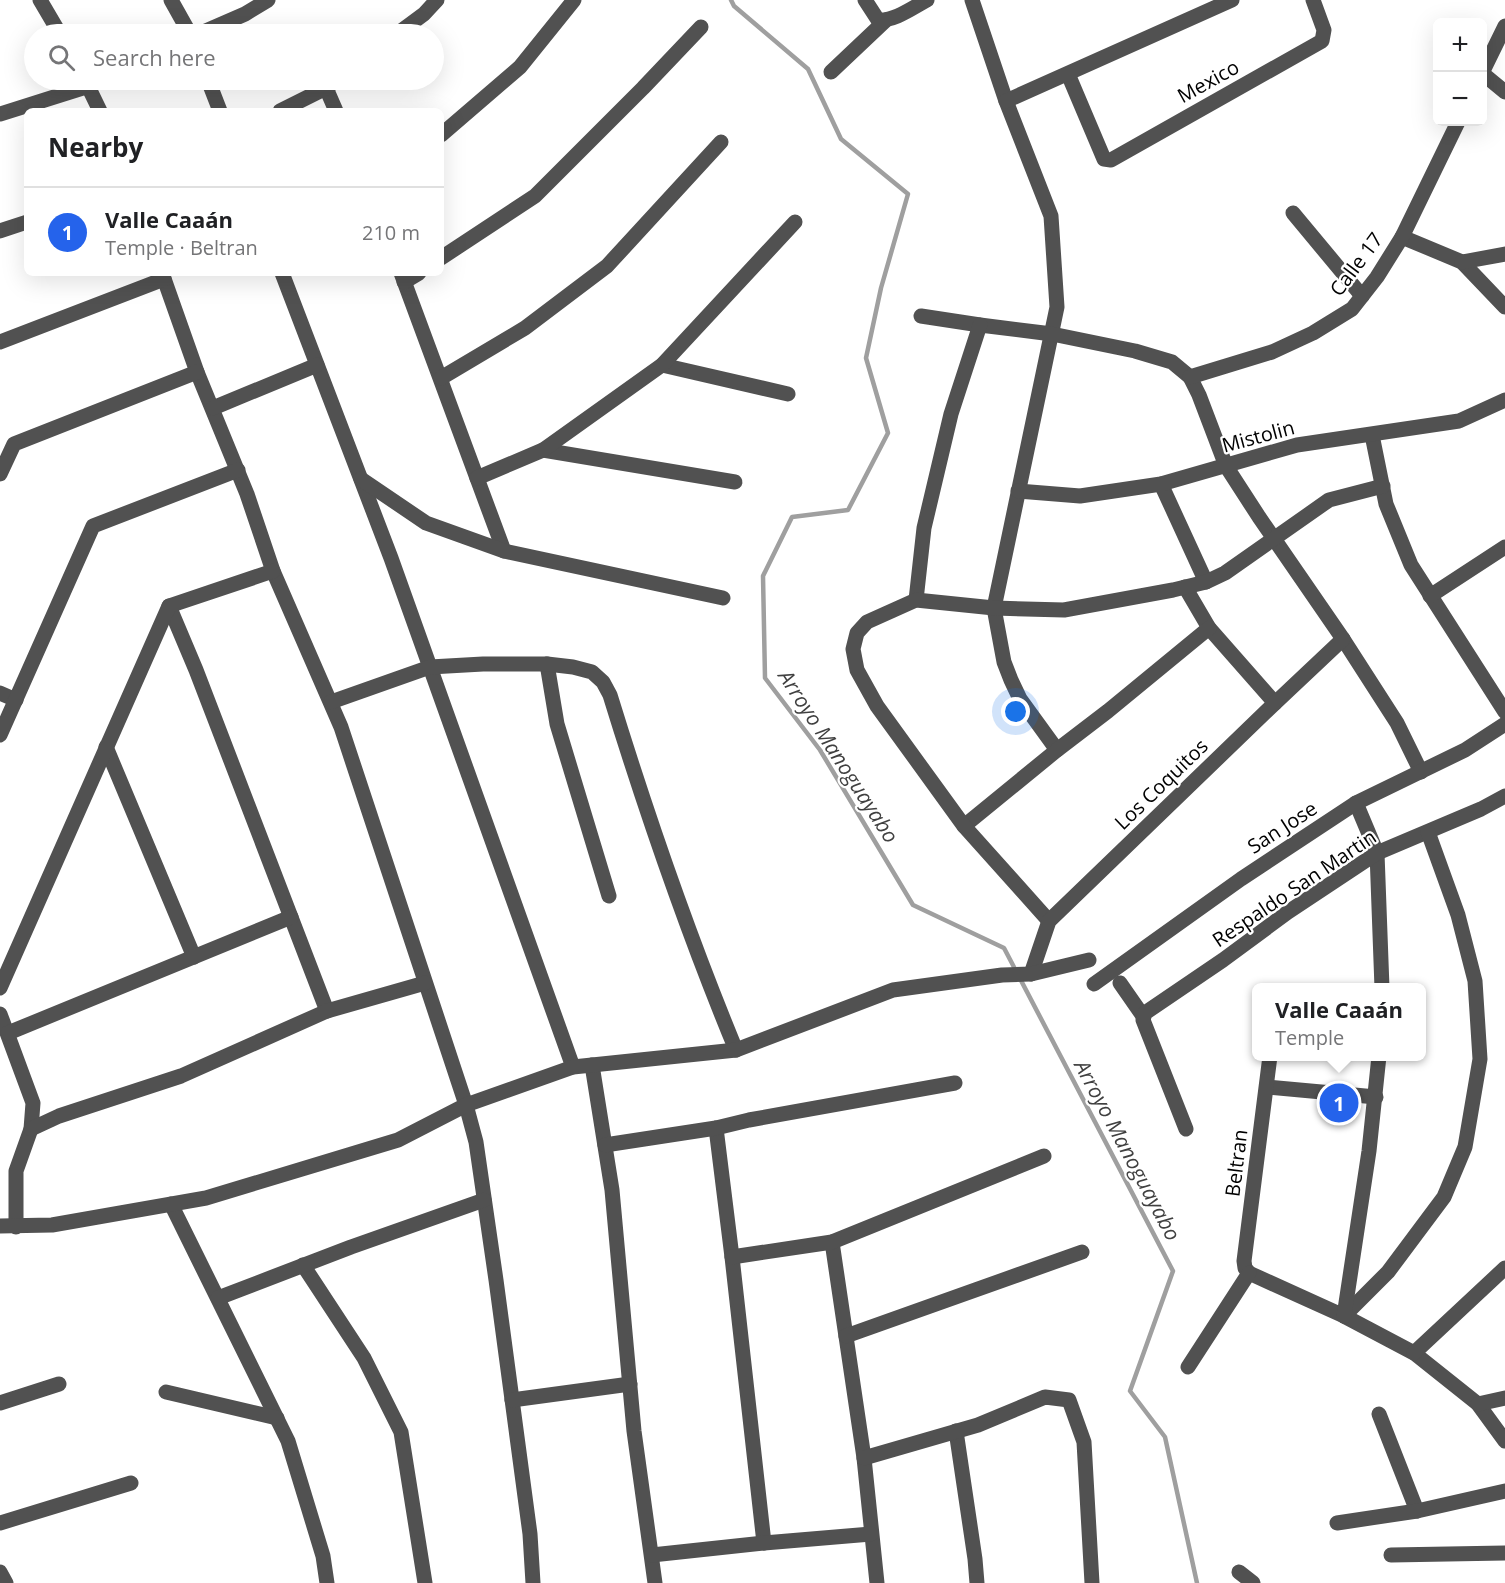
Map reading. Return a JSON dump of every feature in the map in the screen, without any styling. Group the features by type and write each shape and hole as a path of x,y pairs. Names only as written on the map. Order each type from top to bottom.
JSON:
{"street":[{"path":"40,0 54,24"},
{"path":"171,0 184,24"},
{"path":"222,24 268,0"},
{"path":"410,24 437,0"},
{"path":"444,132 520,66 573,0"},
{"path":"865,0 882,20"},
{"path":"831,72 882,20 892,18 927,0"},
{"path":"972,0 1006,101 1051,216 1058,307 994,608 1004,662 1011,681 1020,699 1057,750"},
{"path":"1006,101 1232,0"},
{"name":"Mexico","path":"1068,74 1104,159 1111,160 1322,41 1324,30 1313,0"},
{"path":"1482,72 1505,26"},
{"path":"444,256 534,196 701,27"},
{"path":"1487,77 1503,88"},
{"path":"0,114 69,90"},
{"path":"94,90 99,108"},
{"path":"212,90 219,108"},
{"path":"286,108 320,90"},
{"path":"332,90 335,108"},
{"name":"Calle 17","path":"1190,376 1272,352 1312,333 1352,309 1377,277 1402,237 1456,126"},
{"path":"441,378 525,328 607,266 721,142"},
{"path":"1293,213 1362,296"},
{"path":"477,478 543,450 662,365 795,222"},
{"path":"0,231 24,223"},
{"path":"1402,237 1462,262 1505,307"},
{"path":"1462,262 1505,254"},
{"path":"0,342 163,276 197,372 247,494 273,571 341,727 466,1105 476,1142 530,1534 533,1583"},
{"path":"283,276 430,667 573,1067"},
{"path":"403,278 504,551"},
{"path":"921,315 1052,334 1134,351 1172,362 1190,376 1226,466 1397,723 1421,772"},
{"path":"916,600 924,528 951,414 980,325"},
{"path":"213,408 317,365"},
{"path":"662,365 788,394"},
{"path":"0,474 14,444 197,372"},
{"name":"Mistolin","path":"1018,491 1080,496 1161,484 1297,445 1459,421 1505,400"},
{"path":"1372,435 1386,504 1412,565 1505,712"},
{"path":"543,450 735,482"},
{"path":"0,735 93,526 238,470"},
{"path":"361,479 426,523 504,551 723,598"},
{"path":"1161,484 1206,582"},
{"path":"1049,921 964,826 877,706 857,670 853,649 856,633 867,622 916,600 994,608 1064,610 1206,582 1225,573 1329,500 1383,486"},
{"path":"1430,596 1505,547"},
{"path":"0,988 169,606 273,571"},
{"path":"1185,587 1209,628 1275,703"},
{"path":"169,606 196,670 327,1011"},
{"path":"964,826 1209,628"},
{"name":"Los Coquitos","path":"1031,974 1049,921 1343,639"},
{"path":"331,702 430,667 547,664 592,672 603,682 610,695 679,902 736,1050"},
{"path":"547,664 557,724 609,896"},
{"path":"0,693 16,700"},
{"name":"San Jose","path":"1094,984 1241,879 1356,803 1465,750 1505,724"},
{"path":"106,747 194,957"},
{"name":"Respaldo San Martin","path":"1144,1015 1288,912 1377,853 1481,809 1505,796"},
{"path":"1356,803 1377,853 1382,983"},
{"path":"1344,1316 1388,1272 1444,1197 1465,1147 1480,1059 1475,981 1458,915 1428,832"},
{"path":"8,1034 291,917"},
{"path":"0,1226 51,1225 206,1198 398,1140 466,1105 573,1067 736,1050 893,990 1002,975 1031,974 1089,960"},
{"path":"31,1129 59,1116 181,1076 327,1011 425,983"},
{"path":"1120,983 1144,1015 1143,1020 1186,1129"},
{"path":"0,1014 33,1103 31,1129 16,1171 16,1227"},
{"name":"Beltran","path":"1249,1273 1244,1261 1268,1061"},
{"path":"1344,1316 1369,1151 1379,1061"},
{"path":"592,1065 612,1190 634,1431 655,1583"},
{"path":"605,1145 716,1128 955,1083"},
{"path":"1266,1086 1376,1097"},
{"path":"716,1128 764,1543"},
{"path":"732,1257 832,1242 1044,1156"},
{"path":"218,1298 484,1200"},
{"path":"171,1204 288,1441 323,1556 327,1583"},
{"path":"832,1242 864,1458 877,1583"},
{"path":"846,1336 1082,1252"},
{"path":"303,1265 364,1358 401,1432 425,1583"},
{"path":"1188,1367 1249,1273 1344,1316 1413,1353 1478,1404 1505,1441"},
{"path":"1413,1353 1503,1274"},
{"path":"0,1403 59,1384"},
{"path":"512,1400 630,1384"},
{"path":"166,1392 277,1418"},
{"path":"864,1458 978,1425 1046,1397 1069,1400 1084,1442 1092,1583"},
{"path":"1478,1404 1505,1398"},
{"path":"1379,1414 1417,1511"},
{"path":"956,1431 977,1583"},
{"path":"0,1523 131,1483"},
{"path":"1337,1523 1417,1511 1505,1491"},
{"path":"651,1555 871,1534"},
{"path":"1391,1555 1505,1553"},
{"path":"0,1572 6,1583"},
{"path":"1239,1572 1253,1583"}],"waterway":[{"name":"Arroyo Manoguayabo","path":"731,0 734,6 808,69 841,139 908,194 881,288 866,358 888,433 848,510 792,517 763,576 765,678 820,750 913,905 1004,948 1173,1271 1130,1391 1165,1437 1197,1583"}],"place":[{"name":"Valle Caaán","path":"1339,1103"}]}
